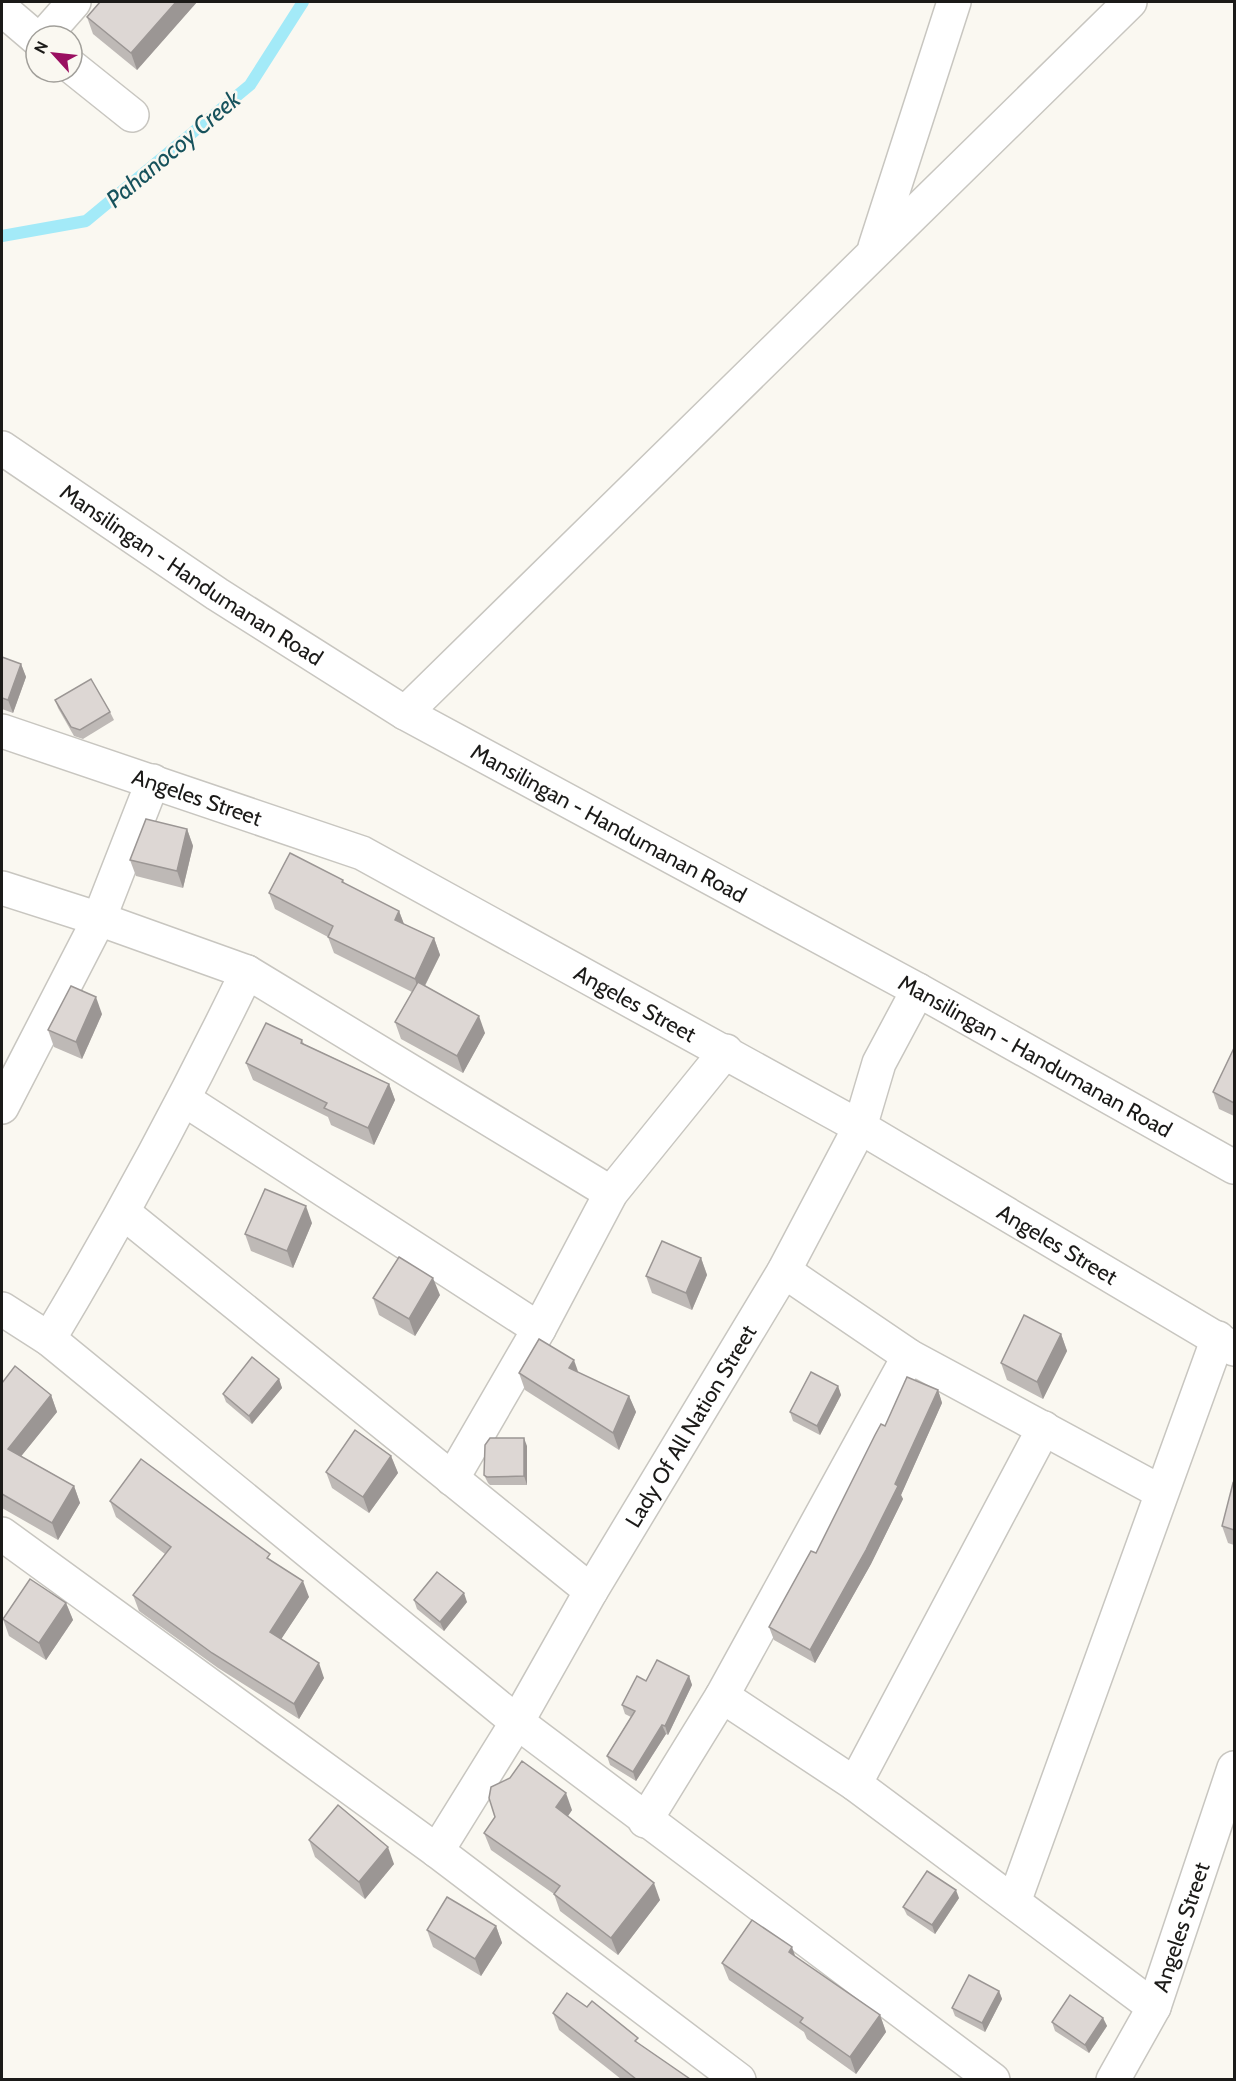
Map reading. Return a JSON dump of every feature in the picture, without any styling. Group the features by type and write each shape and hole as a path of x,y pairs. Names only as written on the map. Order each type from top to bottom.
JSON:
{"street":[{"path":"55,24 74,2"},
{"path":"873,252 954,2"},
{"path":"405,713 1130,2"},
{"path":"2,9 24,28"},
{"path":"84,77 132,115"},
{"name":"Mansilingan - Handumanan Road","path":"2,447 217,594 405,713 918,990 1234,1167"},
{"name":"Angeles Street","path":"2,731 362,853 726,1051 860,1127 1226,1343"},
{"path":"2,1107 12,1060 99,919 153,782"},
{"path":"2,888 99,919 248,972 611,1193"},
{"path":"49,1339 124,1213 185,1100 248,972"},
{"name":"Lady Of All Nation Street","path":"437,1851 517,1722 591,1591 784,1271 860,1127 879,1063 918,990"},
{"path":"452,1479 539,1329 611,1193 726,1051"},
{"path":"185,1100 539,1329"},
{"path":"124,1213 591,1591"},
{"path":"784,1271 909,1356 1161,1492"},
{"path":"2,1309 49,1339 517,1722 645,1821 993,2079"},
{"path":"1014,1902 1161,1492 1226,1343"},
{"path":"645,1821 722,1696 909,1356"},
{"path":"855,1784 1044,1428"},
{"path":"2,1534 437,1851 739,2079"},
{"path":"722,1696 855,1784 1154,2007"},
{"name":"Angeles Street","path":"1113,2079 1154,2007 1234,1768"}],"building":[{"path":"100,2 176,2 131,53 87,17"},
{"path":"2,657 21,664 8,700 2,698"},
{"path":"91,679 110,712 80,730 71,727 55,700"},
{"path":"146,819 187,829 177,871 130,860"},
{"path":"290,853 399,911 395,920 434,938 415,979 328,937 333,926 269,893"},
{"path":"418,982 479,1016 457,1056 395,1022"},
{"path":"71,986 96,997 76,1042 48,1030"},
{"path":"266,1023 302,1040 301,1043 389,1084 368,1128 324,1108 327,1103 246,1063"},
{"path":"1234,1048 1234,1103 1213,1092"},
{"path":"265,1189 306,1206 287,1251 245,1234"},
{"path":"662,1241 701,1258 686,1293 646,1276"},
{"path":"399,1257 433,1278 409,1319 373,1298"},
{"path":"1024,1315 1061,1334 1037,1382 1001,1363"},
{"path":"539,1339 574,1360 569,1368 629,1396 613,1433 519,1373"},
{"path":"252,1357 279,1379 249,1416 223,1394"},
{"path":"15,1366 51,1395 8,1449 74,1486 52,1523 2,1494 2,1383"},
{"path":"811,1372 838,1386 817,1426 790,1412"},
{"path":"907,1377 938,1390 895,1484 898,1486 866,1550 810,1650 769,1627 811,1551 816,1553 875,1435 881,1424 885,1426"},
{"path":"355,1430 391,1456 363,1497 326,1472"},
{"path":"490,1438 524,1438 524,1476 487,1477 484,1475 485,1445"},
{"path":"141,1459 270,1554 267,1558 303,1581 270,1632 319,1663 294,1704 212,1653 133,1595 171,1547 110,1501"},
{"path":"1234,1484 1234,1530 1222,1526"},
{"path":"437,1572 464,1593 440,1622 414,1600"},
{"path":"30,1579 66,1603 39,1643 3,1619"},
{"path":"657,1660 689,1676 665,1726 662,1725 633,1772 607,1756 635,1711 622,1705 637,1676 646,1681"},
{"path":"522,1761 566,1793 556,1807 654,1883 611,1938 554,1894 560,1886 484,1833 495,1817 489,1798 491,1787 510,1778"},
{"path":"338,1805 388,1847 359,1882 309,1840"},
{"path":"927,1871 956,1890 932,1925 903,1907"},
{"path":"447,1897 496,1926 475,1959 427,1930"},
{"path":"752,1920 792,1947 789,1952 880,2015 850,2057 800,2022 803,2018 722,1963"},
{"path":"969,1975 999,1991 982,2023 952,2008"},
{"path":"567,1993 587,2007 592,2001 638,2038 635,2041 690,2079 636,2079 553,2013"},
{"path":"1070,1995 1103,2018 1085,2045 1052,2022"}],"waterway":[{"name":"Pahanocoy Creek","path":"2,236 86,221 250,85 303,2"}]}
